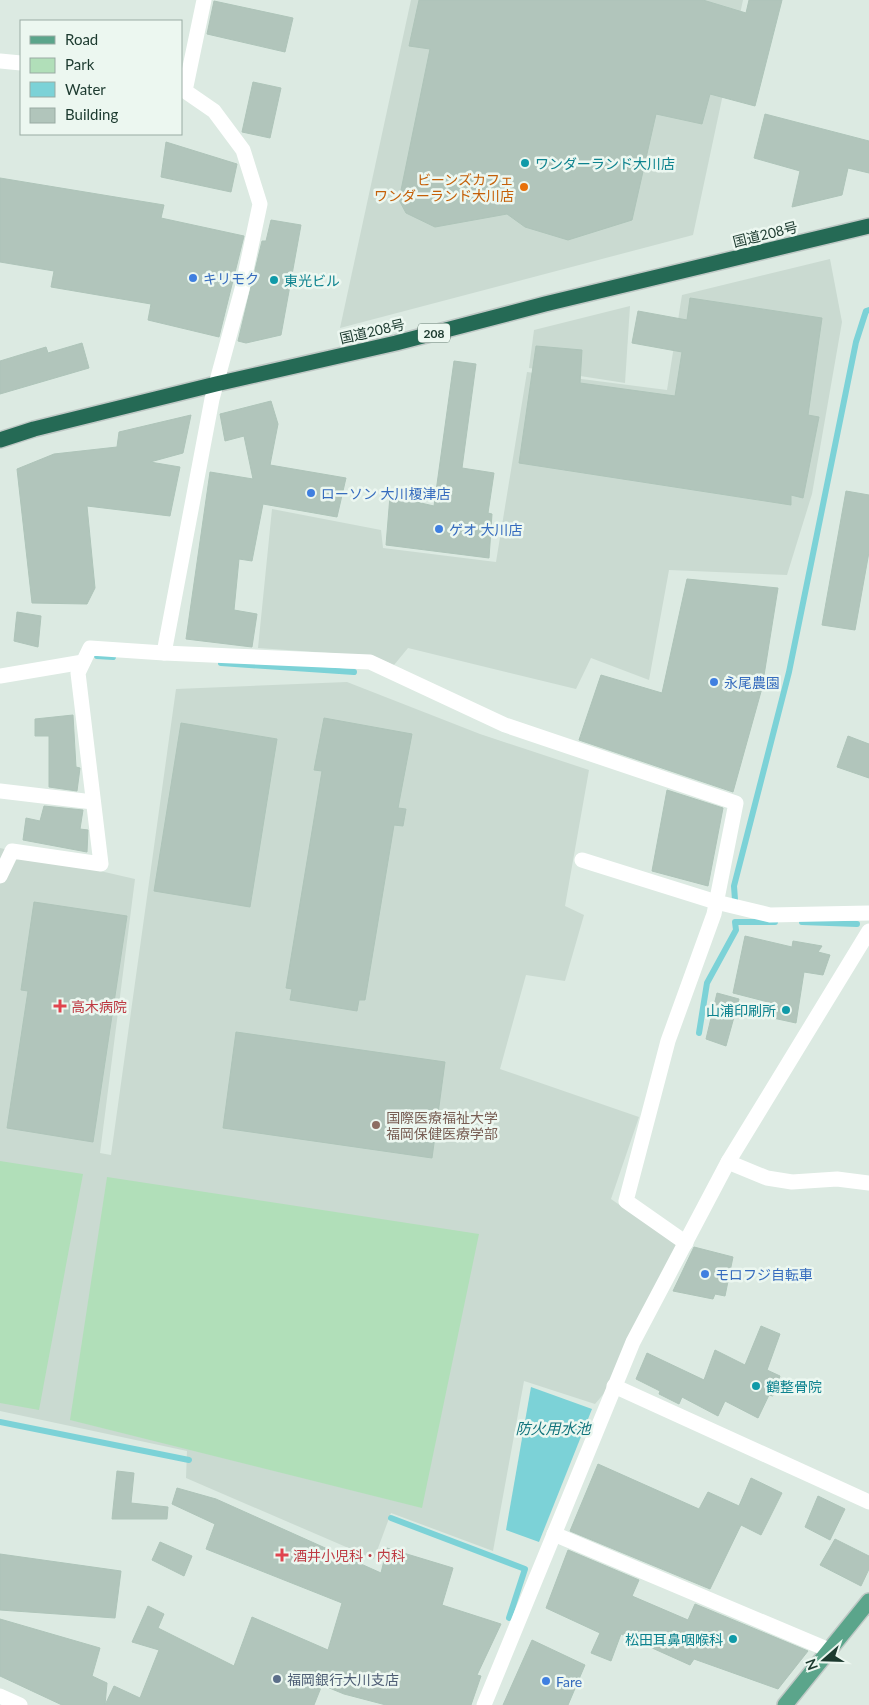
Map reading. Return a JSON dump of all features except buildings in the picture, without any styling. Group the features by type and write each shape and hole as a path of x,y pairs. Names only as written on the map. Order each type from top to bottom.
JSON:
{"highway":[{"name":"国道208号","path":"0,440 216,384 396,343 545,304 869,226"}],"main road":[{"path":"785,1705 869,1601"}],"street":[{"path":"164,653 216,384 242,289 260,204 243,150 214,111 183,91 204,0"},
{"path":"0,61 20,63"},
{"path":"0,876 12,851 101,864 78,673 90,648 370,662 505,725 736,803 714,914 668,1041 626,1200 686,1243"},
{"path":"0,676 84,662"},
{"path":"0,791 93,802"},
{"path":"582,860 716,902 770,915 869,914"},
{"path":"484,1705 633,1342 728,1162 869,931"},
{"path":"728,1162 767,1178 792,1182 837,1179 869,1182"},
{"path":"614,1386 869,1502"},
{"path":"554,1534 829,1650"},
{"path":"0,1696 20,1705"}],"shaded area":[{"path":"411,0 743,0 693,235 340,328"},
{"path":"830,259 842,322 812,494 787,575 669,570 649,680 591,658 576,689 408,648 394,665 373,656 258,648 272,509 381,530 383,548 496,562 527,372 667,390 682,295"},
{"path":"630,306 625,383 529,368 534,330"},
{"name":"国際医療福祉大学 福岡保健医療学部","path":"347,682 480,734 589,770 565,906 584,915 565,981 526,975 500,1069 639,1117 611,1199 677,1245 606,1391 595,1404 524,1381 493,1551 391,1513 374,1559 186,1478 187,1451 0,1411 0,848 135,879 100,1153 111,1155 176,689"}],"green space":[{"path":"0,1161 83,1174 39,1410 0,1403"},
{"path":"107,1177 479,1234 422,1508 70,1420"}],"water":[{"name":"防火用水池","path":"531,1387 592,1409 539,1542 506,1530"}],"waterway":[{"path":"735,900 734,886 789,672 856,342 866,311 869,310"},
{"path":"97,656 113,657"},
{"path":"221,663 354,672"},
{"path":"699,1033 707,983 736,930 735,922 775,922"},
{"path":"802,922 857,924"},
{"path":"0,1422 189,1460"},
{"path":"391,1518 525,1569 509,1618"}],"place":[{"name":"ワンダーランド大川店","path":"525,163"},
{"name":"ビーンズカフェ ワンダーランド大川店","path":"524,187"},
{"name":"キリモク","path":"193,278"},
{"name":"東光ビル","path":"274,280"},
{"name":"ローソン 大川榎津店","path":"311,493"},
{"name":"ゲオ 大川店","path":"439,529"},
{"name":"永尾農園","path":"714,682"},
{"name":"高木病院","path":"60,1006"},
{"name":"山浦印刷所","path":"786,1010"},
{"name":"国際医療福祉大学 福岡保健医療学部","path":"376,1125"},
{"name":"モロフジ自転車","path":"705,1274"},
{"name":"鶴整骨院","path":"756,1386"},
{"name":"酒井小児科・内科","path":"282,1555"},
{"name":"松田耳鼻咽喉科","path":"733,1639"},
{"name":"福岡銀行大川支店","path":"277,1679"},
{"name":"Fare","path":"546,1681"}]}
